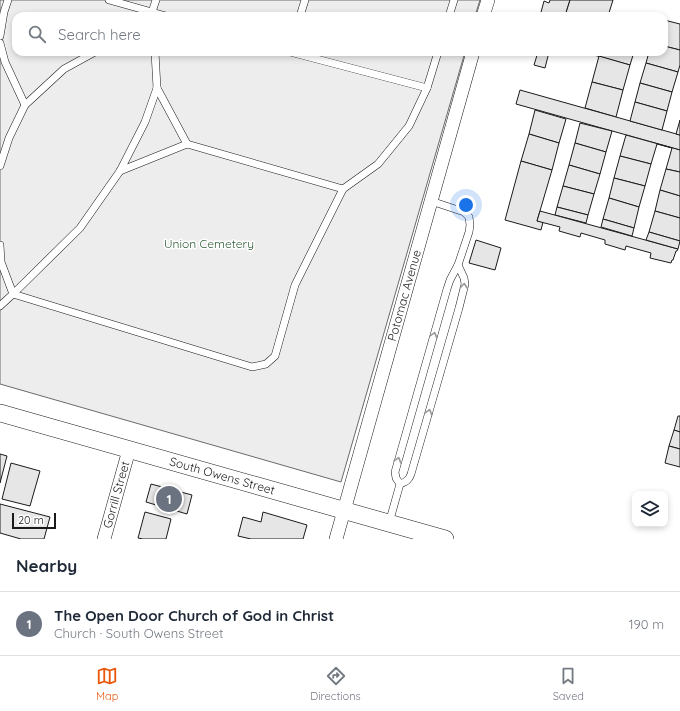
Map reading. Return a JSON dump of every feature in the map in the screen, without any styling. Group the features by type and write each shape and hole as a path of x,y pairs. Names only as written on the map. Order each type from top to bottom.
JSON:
{"street":[{"path":"484,12 488,0"},
{"name":"Potomac Avenue","path":"336,539 472,56"},
{"name":"South Owens Street","path":"0,413 445,539"},
{"name":"Gorrill Street","path":"104,539 129,450"}],"lane":[{"path":"0,36 4,12 8,0"},
{"path":"109,0 143,12"},
{"path":"152,12 156,0"},
{"path":"301,12 305,0"},
{"path":"450,12 454,0"},
{"path":"0,43 5,62 25,105"},
{"path":"0,166 9,138 25,105 64,69 88,56"},
{"path":"0,306 80,228 120,171 145,122 157,88 155,56"},
{"path":"305,56 427,88"},
{"path":"13,294 252,366 266,364 275,356 295,285 343,189 378,164 409,126 427,88 437,56"},
{"path":"157,88 187,144"},
{"path":"120,171 187,144 343,189"},
{"path":"389,523 400,484 396,478 395,472 447,289 458,265 470,226 469,217 464,212 431,201"},
{"path":"0,245 0,262 13,294"},
{"path":"400,484 409,479 411,474 460,308 465,284 458,265"}],"green space":[{"name":"Union Cemetery","path":"0,0 480,0 476,12 12,12 12,56 464,56 341,482 0,384"}],"building":[{"path":"550,0 570,0 566,12 541,12 544,1 549,3"},
{"path":"570,0 613,0 609,12 566,12"},
{"path":"668,21 680,24 680,50 668,47"},
{"path":"668,47 680,50 680,65 678,72 646,63 648,56 668,56"},
{"path":"537,56 548,56 545,68 534,65"},
{"path":"597,56 633,56 630,65"},
{"path":"599,56 630,65 623,90 592,82"},
{"path":"646,63 678,72 672,92 640,83"},
{"path":"592,82 623,90 616,117 585,108"},
{"path":"640,83 672,92 667,111 635,102"},
{"path":"520,90 680,135 680,150 516,104"},
{"path":"635,102 667,111 662,130 630,121"},
{"path":"535,110 566,119 559,143 529,134"},
{"path":"680,120 680,135 676,134"},
{"path":"580,123 612,131 606,152 575,143"},
{"path":"529,134 559,143 552,170 521,161"},
{"path":"626,135 680,150 680,172 666,169 672,148 657,144 651,164 620,156"},
{"path":"575,143 606,152 600,174 569,165"},
{"path":"620,156 651,164 645,186 614,178"},
{"path":"521,161 552,170 537,221 543,222 541,230 505,220"},
{"path":"569,165 600,174 594,194 563,186"},
{"path":"666,169 680,172 680,196 660,190"},
{"path":"614,178 645,186 639,207 609,198"},
{"path":"563,186 594,194 588,215 557,207"},
{"path":"660,190 680,196 680,218 655,211"},
{"path":"609,198 639,207 634,228 603,219"},
{"path":"557,207 588,215 586,223 555,215"},
{"path":"540,211 678,249 671,263 650,258 651,253 626,246 625,250 605,244 605,240 581,233 580,237 559,231 560,227 537,221"},
{"path":"655,211 680,218 680,241 649,232"},
{"path":"603,219 634,228 632,236 601,227"},
{"path":"649,232 680,241 678,249 646,240"},
{"path":"476,240 501,248 495,270 469,263"},
{"path":"678,416 680,416 680,432 674,430"},
{"path":"674,430 680,432 680,449 669,446"},
{"path":"669,446 680,449 680,467 665,463"},
{"path":"0,454 7,456 0,483"},
{"path":"11,463 40,471 30,506 2,499"},
{"path":"151,484 192,495 187,514 146,502"},
{"path":"0,504 50,517 44,539 21,539 0,533"},
{"path":"145,512 171,519 166,539 138,538"},
{"path":"263,512 307,525 303,539 251,539 238,536 243,517 261,522"}],"place":[{"name":"The Open Door Church of God in Christ","path":"169,499"}]}
